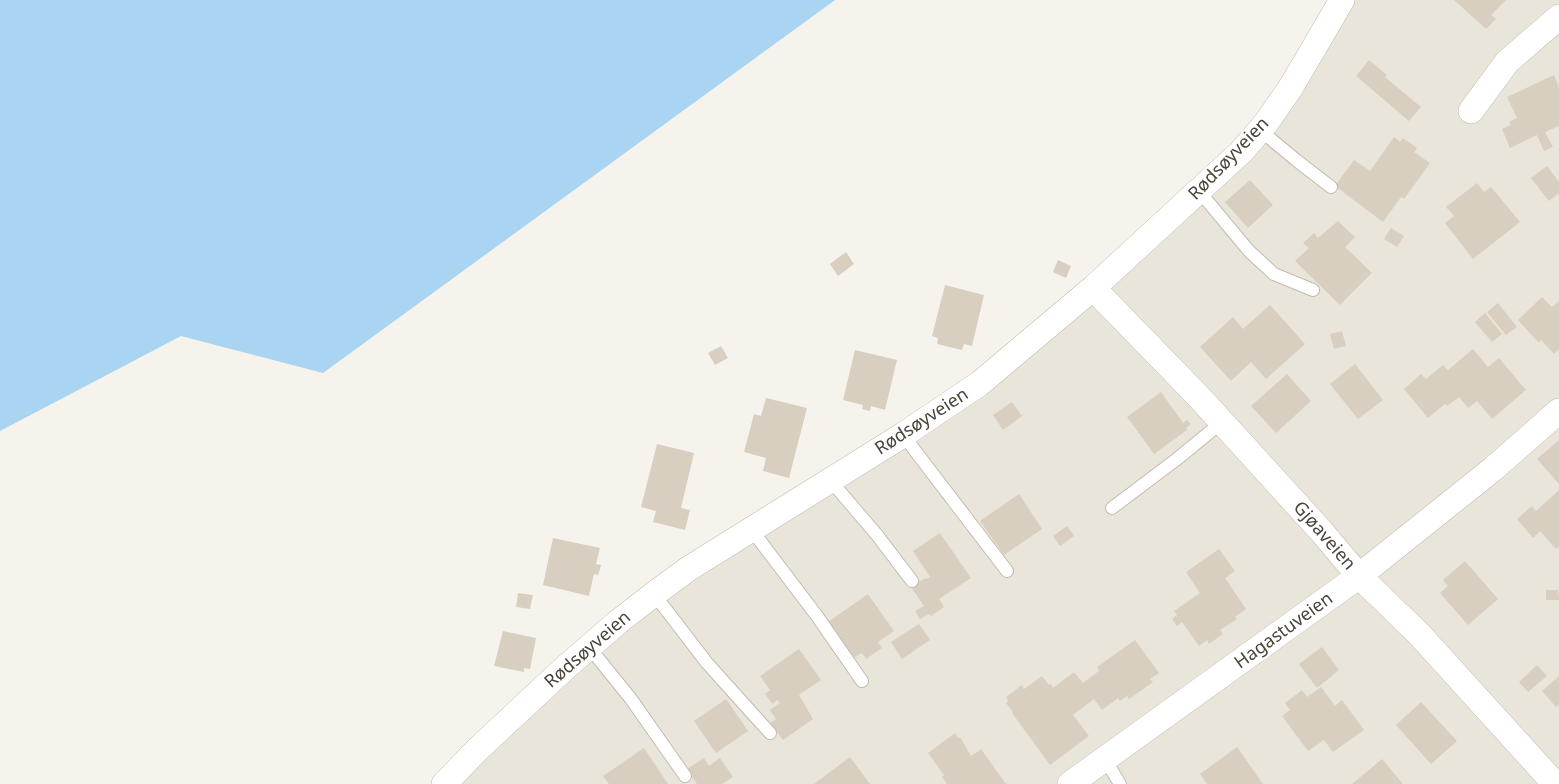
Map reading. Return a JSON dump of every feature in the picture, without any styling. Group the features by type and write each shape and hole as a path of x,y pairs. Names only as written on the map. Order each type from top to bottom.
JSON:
{"street":[{"name":"Rødsøyveien","path":"444,784 478,749 589,647 654,594 688,569 903,435 979,384 1093,288 1242,151 1260,130 1291,87 1342,0"},
{"path":"1471,110 1507,62 1559,17"},
{"name":"Gjøaveien","path":"1093,288 1222,422 1322,531 1359,576 1418,634 1555,784"},
{"name":"Hagastuveien","path":"1070,784 1359,576 1493,469 1559,411"}],"lane":[{"path":"1260,130 1331,187"},
{"path":"1199,191 1249,251 1274,274 1313,290"},
{"path":"1112,508 1222,422"},
{"path":"903,435 1007,571"},
{"path":"830,480 877,535 912,581"},
{"path":"751,529 817,616 862,681"},
{"path":"654,594 707,663 770,733"},
{"path":"589,647 631,699 685,776"},
{"path":"1105,759 1120,784"}],"shaded area":[{"path":"1342,0 1559,0 1559,784 444,784 566,667 979,384 1242,151"}],"water":[{"path":"0,0 835,0 323,373 181,336 0,431"}],"building":[{"path":"1454,0 1506,0 1491,15 1496,19 1486,29"},
{"path":"1369,60 1387,75 1385,77 1421,107 1409,121 1356,76"},
{"path":"1554,75 1559,87 1559,126 1545,132 1553,147 1544,151 1537,135 1510,148 1502,129 1511,125 1509,122 1517,118 1507,97"},
{"path":"1394,137 1400,142 1403,138 1417,148 1414,152 1430,163 1404,199 1401,197 1383,222 1335,186 1354,160 1370,171"},
{"path":"1547,166 1559,182 1559,193 1549,201 1531,178"},
{"path":"1250,180 1273,205 1248,228 1225,202"},
{"path":"1477,183 1484,192 1491,187 1520,222 1473,259 1445,223 1454,216 1446,207"},
{"path":"1338,221 1355,237 1345,247 1372,273 1340,305 1295,261 1309,248 1303,243 1314,233 1318,238"},
{"path":"1391,228 1404,236 1397,247 1384,239"},
{"path":"846,252 854,264 838,276 830,264"},
{"path":"1058,260 1071,266 1066,278 1053,272"},
{"path":"945,285 984,295 972,346 964,344 962,350 937,344 938,338 932,336"},
{"path":"1542,297 1552,307 1559,301 1559,349 1554,354 1541,340 1539,343 1518,320"},
{"path":"1498,303 1517,327 1506,335 1487,312"},
{"path":"1270,305 1305,344 1266,379 1251,362 1231,381 1200,347 1233,317 1243,329"},
{"path":"1485,313 1502,334 1492,342 1475,322"},
{"path":"1342,331 1346,346 1334,349 1330,334"},
{"path":"721,346 728,358 715,365 708,353"},
{"path":"1473,349 1488,367 1499,358 1526,390 1492,419 1477,401 1468,408 1459,397 1447,406 1445,404 1428,418 1404,389 1421,374 1426,379 1443,365 1448,370"},
{"path":"855,350 897,360 885,410 871,406 870,411 862,409 863,405 843,400"},
{"path":"1355,364 1383,400 1358,419 1330,384"},
{"path":"1287,374 1311,401 1276,433 1251,406"},
{"path":"1161,392 1183,423 1187,420 1191,424 1186,428 1187,430 1154,454 1127,417"},
{"path":"766,398 807,408 789,478 763,471 766,458 744,452 754,414 761,416"},
{"path":"1012,402 1022,416 1003,430 993,415"},
{"path":"1559,440 1559,484 1537,459"},
{"path":"657,444 694,453 681,508 690,510 685,530 653,522 656,511 641,507"},
{"path":"1559,490 1559,546 1556,549 1540,531 1533,538 1517,519 1532,506 1536,511"},
{"path":"1019,494 1042,529 1004,555 980,521"},
{"path":"1067,526 1074,536 1060,546 1053,536"},
{"path":"940,533 971,578 939,599 944,607 931,616 929,614 920,619 915,611 924,606 911,587 930,577 913,551"},
{"path":"553,538 600,548 596,564 601,565 598,575 594,574 589,596 543,585"},
{"path":"1219,549 1235,571 1225,578 1246,609 1235,617 1237,619 1220,630 1223,634 1209,644 1207,640 1199,646 1182,622 1177,626 1172,619 1177,615 1174,611 1200,593 1186,572"},
{"path":"1465,561 1498,599 1468,625 1440,593 1448,586 1443,580"},
{"path":"1546,590 1558,590 1559,600 1546,600"},
{"path":"518,593 533,595 530,609 516,607"},
{"path":"868,594 894,631 878,642 882,648 866,659 862,653 853,658 828,622"},
{"path":"919,624 930,640 902,659 891,642"},
{"path":"503,631 536,638 530,669 524,668 524,672 494,666"},
{"path":"1135,640 1159,673 1150,679 1153,682 1129,699 1127,696 1120,701 1118,698 1102,710 1094,699 1073,715 1089,736 1050,765 1012,713 1006,703 1008,701 1006,697 1022,685 1024,689 1042,676 1053,688 1074,672 1083,683 1099,671 1097,667"},
{"path":"1322,647 1339,670 1317,688 1299,664"},
{"path":"799,649 821,680 799,695 813,719 783,740 770,723 776,719 770,710 780,703 777,700 772,704 765,694 770,690 760,676"},
{"path":"1537,665 1547,676 1528,692 1519,682"},
{"path":"1559,676 1559,704 1556,707 1542,691"},
{"path":"1321,687 1335,706 1342,700 1364,730 1333,752 1324,740 1308,751 1282,716 1290,710 1285,703 1302,690 1307,697"},
{"path":"726,699 748,731 716,753 694,721"},
{"path":"1421,702 1457,741 1431,764 1396,725"},
{"path":"955,733 958,738 960,737 971,756 981,749 1006,784 947,784 942,777 944,775 928,753"},
{"path":"1237,747 1263,784 1207,784 1200,774"},
{"path":"644,748 668,784 609,784 603,776"},
{"path":"850,757 870,784 814,784"},
{"path":"704,758 709,766 720,758 733,777 722,784 697,784 687,769"},
{"path":"1382,759 1403,784 1352,784"}]}
